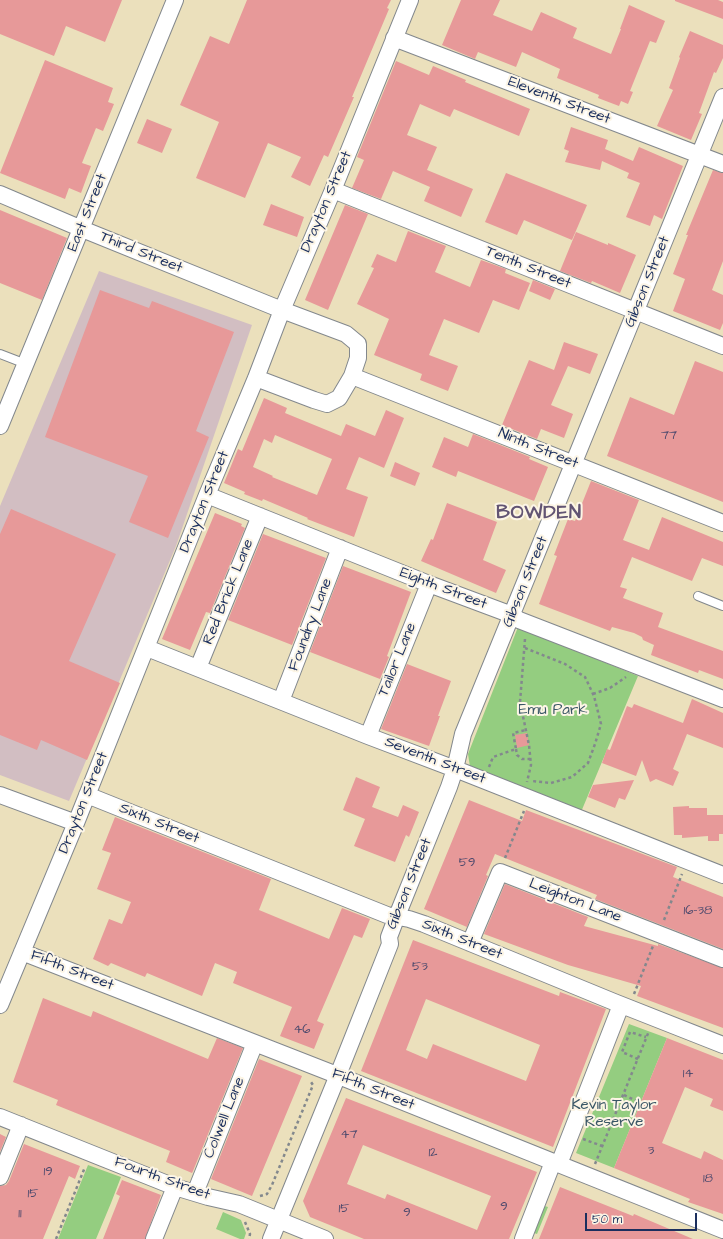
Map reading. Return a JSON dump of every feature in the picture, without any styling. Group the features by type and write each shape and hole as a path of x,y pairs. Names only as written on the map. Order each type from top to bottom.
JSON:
{"street":[{"name":"East Street","path":"0,426 175,0"},
{"name":"Drayton Street","path":"0,1005 76,823 207,495 256,378 282,310 333,190 410,0"},
{"name":"Eleventh Street","path":"394,38 723,164"},
{"name":"Gibson Street","path":"261,1239 274,1218 334,1074 381,942 389,937 449,787 464,734 519,619 574,463 723,97"},
{"name":"Tenth Street","path":"333,190 723,346"},
{"name":"Third Street","path":"0,194 282,310"},
{"path":"256,378 327,404 338,398 352,376 358,358 358,344 346,334 282,310"},
{"name":"Ninth Street","path":"352,376 723,523"},
{"name":"Eighth Street","path":"207,495 428,584 723,699"},
{"name":"Red Brick Lane","path":"198,668 260,516"},
{"name":"Foundry Lane","path":"281,701 340,548"},
{"name":"Tailor Lane","path":"368,736 428,584"},
{"name":"Seventh Street","path":"147,648 368,736 455,769 526,792 723,875"},
{"path":"0,794 76,823"},
{"name":"Sixth Street","path":"87,795 387,915 397,916 424,924 621,1005 723,1044"},
{"path":"470,943 500,872"},
{"name":"Leighton Lane","path":"500,872 723,959"},
{"name":"Fifth Street","path":"22,952 334,1074 723,1230"},
{"path":"523,1239 621,1005"},
{"name":"Colwell Lane","path":"195,1193 255,1043"},
{"name":"Fourth Street","path":"0,1117 175,1187 239,1204 325,1239"},
{"path":"0,1177 21,1125"},
{"path":"154,1239 175,1187"},
{"name":"Gibson Street","path":"271,1239 274,1218"}],"lane":[{"path":"0,354 26,364"},
{"path":"698,596 723,606"}],"path":[{"path":"500,872 526,792 531,765 520,702 525,648 524,629 519,619"},
{"path":"525,648 565,664 585,678 593,694 601,724 588,763 572,777 526,792"},
{"path":"593,694 610,688 625,678 634,665"},
{"path":"526,730 513,732 518,755 522,759 530,759"},
{"path":"488,771 493,757 516,749"},
{"path":"593,1169 654,1018"},
{"path":"638,1059 622,1052 630,1032 646,1037"},
{"path":"260,1196 267,1194 272,1185 313,1085 310,1080 303,1078 308,1064"},
{"path":"310,1093 314,1095"},
{"path":"624,1095 641,1102"},
{"path":"579,1137 602,1146"},
{"path":"56,1239 88,1160"},
{"path":"244,1220 250,1234 249,1239"}],"shaded area":[{"path":"99,271 252,325 176,546 69,801 0,775 0,506"}],"green space":[{"name":"Emu Park","path":"518,627 638,676 581,812 470,767 468,754"},
{"name":"Kevin Taylor Reserve","path":"629,1024 667,1038 614,1168 576,1153"},
{"path":"88,1165 121,1177 111,1203 96,1239 58,1239"},
{"path":"541,1205 548,1207 537,1234 531,1232"},
{"path":"223,1212 241,1220 246,1233 244,1239 240,1239 216,1229"}],"building":[{"path":"0,0 122,0 105,42 66,26 54,56 0,34"},
{"path":"247,0 391,0 387,8 389,9 352,97 354,97 328,157 324,155 310,186 291,177 301,157 268,143 245,198 196,178 219,122 180,105 210,36 229,44"},
{"path":"461,0 500,0 493,15 532,31 541,12 577,28 573,38 611,54 629,5 665,21 656,43 650,41 630,91 633,92 628,104 621,101 619,106 598,98 599,95 557,78 560,69 522,52 516,67 478,52 475,59 442,45"},
{"path":"718,0 723,2 723,19 675,1"},
{"path":"690,31 723,45 723,58 716,73 714,72 699,113 702,114 691,140 657,126 673,90 669,88 680,58 679,57"},
{"path":"45,60 113,88 108,102 114,104 103,131 96,128 82,163 91,166 81,193 69,188 65,199 0,173"},
{"path":"396,61 429,75 433,66 466,80 465,82 530,109 519,136 454,109 450,117 420,104 407,135 437,147 427,170 473,189 461,217 424,201 430,187 393,171 381,199 352,188 364,160 357,157"},
{"path":"147,119 172,129 162,153 137,143"},
{"path":"571,127 608,140 605,149 633,161 639,147 683,166 662,219 654,215 650,226 626,217 640,183 627,178 629,173 602,161 600,170 565,162 569,151 564,149"},
{"path":"713,170 723,173 723,261 712,290 723,295 723,323 720,330 673,311 685,279 673,274 688,235 686,235"},
{"path":"506,173 587,205 572,240 524,220 517,235 485,222"},
{"path":"271,204 304,217 297,237 263,225"},
{"path":"345,205 368,214 328,310 305,300"},
{"path":"0,210 67,238 42,300 0,283"},
{"path":"408,231 446,246 435,272 470,287 481,260 506,269 505,273 530,283 519,310 493,300 479,333 444,319 429,355 458,366 448,391 420,380 422,374 374,355 389,319 357,304 374,268 371,267 377,254 396,262"},
{"path":"576,232 636,255 620,293 592,281 591,283 560,271"},
{"path":"533,280 555,289 550,300 529,291"},
{"path":"100,290 149,308 152,301 234,332 196,431 209,437 168,538 129,522 148,476 45,437"},
{"path":"564,342 598,354 590,374 568,366 551,405 573,414 564,438 541,429 537,439 502,425 529,360 554,370"},
{"path":"695,361 723,372 723,502 607,456 630,397 674,415"},
{"path":"264,398 287,408 285,413 341,436 346,424 375,436 386,410 404,418 384,468 359,457 346,489 368,497 354,537 307,519 308,518 263,499 262,501 244,494 245,492 224,483 238,449 242,451","holes":["275,435 332,459 317,495 272,477 273,476 253,467 264,439 272,443"]},
{"path":"473,434 530,457 529,459 548,467 534,501 458,471 456,477 432,467 444,437 468,447"},
{"path":"395,462 420,473 415,486 390,476"},
{"path":"591,481 639,500 623,540 649,550 662,517 723,542 723,566 702,558 692,581 632,557 620,587 627,589 623,598 663,613 658,627 723,651 723,679 699,670 698,673 651,655 654,645 643,640 642,637 634,633 612,627 610,631 539,604 557,556 554,555 568,519 575,521"},
{"path":"447,503 497,522 483,560 506,570 496,593 421,561 431,539 433,540"},
{"path":"11,509 116,554 69,661 120,683 87,760 41,740 37,750 0,735 0,534"},
{"path":"215,513 242,524 241,526 245,528 210,613 206,612 190,650 162,639"},
{"path":"263,534 326,558 292,645 228,620"},
{"path":"343,566 411,592 380,679 310,652"},
{"path":"407,664 451,681 429,746 381,729"},
{"path":"692,699 723,713 723,748 687,734 673,769 679,772 673,786 656,779 650,782 642,760 636,776 602,763 607,749 610,750 627,706 632,708 634,704 683,723"},
{"path":"527,733 529,745 517,748 515,735"},
{"path":"356,777 380,787 372,807 398,817 403,805 419,812 409,837 406,835 395,862 354,846 365,819 343,810"},
{"path":"634,780 625,800 619,798 615,808 588,797 593,785"},
{"path":"469,800 522,821 526,810 677,867 673,877 723,897 723,949 595,899 597,895 495,854 486,875 488,876 467,927 424,909"},
{"path":"689,806 689,808 707,808 707,815 723,815 723,834 719,834 719,841 708,841 708,836 682,838 682,835 674,835 673,807"},
{"path":"115,817 271,879 259,910 329,939 342,908 370,919 362,938 354,935 317,1021 324,1024 314,1049 280,1036 292,1007 233,983 237,972 215,963 202,996 147,973 145,977 111,963 108,966 93,959 109,919 122,924 131,902 97,889 111,853 102,850"},
{"path":"505,884 588,917 584,926 658,946 658,944 723,968 723,1028 637,996 641,986 568,965 484,934"},
{"path":"413,940 559,996 560,992 606,1009 553,1147 361,1071","holes":["426,999 540,1045 526,1081 433,1044 427,1059 406,1050"]},
{"path":"43,998 91,1017 93,1011 208,1059 217,1038 243,1048 192,1173 166,1162 170,1151 56,1105 58,1100 13,1082"},
{"path":"667,1038 723,1060 723,1111 710,1106 713,1099 685,1087 662,1143 701,1159 704,1151 723,1160 723,1214 688,1202 690,1199 614,1168"},
{"path":"259,1059 302,1076 252,1196 211,1179"},
{"path":"346,1098 537,1172 509,1239 364,1239 310,1217 303,1201","holes":["363,1145 491,1196 477,1230 387,1194 385,1199 347,1184"]},
{"path":"0,1134 6,1137 0,1152"},
{"path":"24,1144 80,1166 75,1179 69,1176 43,1239 0,1239 0,1186 6,1185 9,1181"},
{"path":"122,1180 161,1195 145,1239 103,1239 120,1196 116,1194"},
{"path":"560,1187 633,1216 634,1214 693,1239 539,1239"}],"district":[{"name":"BOWDEN","path":"539,514"}]}
